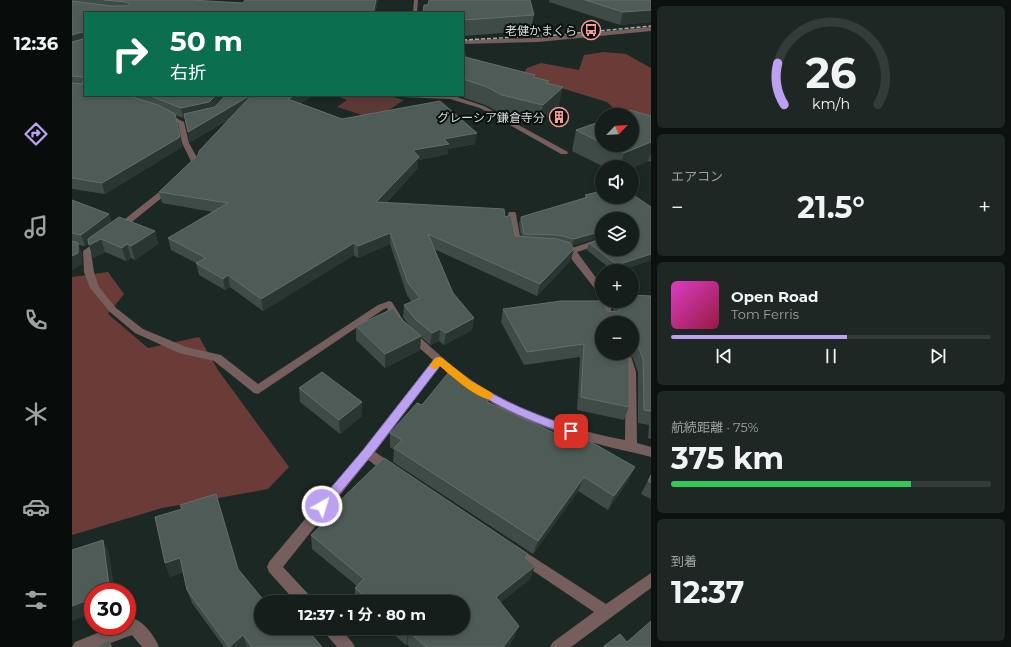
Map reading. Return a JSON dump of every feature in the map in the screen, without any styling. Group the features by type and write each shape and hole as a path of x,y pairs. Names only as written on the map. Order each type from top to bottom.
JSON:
{"street":[{"path":"414,12 416,0"},
{"path":"464,42 538,40 651,29"},
{"path":"426,96 451,97 482,106 564,152"},
{"path":"157,111 184,121 181,133 185,146 196,163 176,183 84,250 89,272 95,288 113,310 139,331 183,350 217,358 258,390 382,307 389,304 403,328 468,383 497,401 543,422 599,440 632,446 651,452"},
{"path":"512,214 517,244 532,245"},
{"path":"548,246 572,251 595,243"},
{"path":"572,251 576,259 595,283"},
{"path":"300,595 274,567 367,453 439,360"},
{"path":"627,360 631,372 632,446"},
{"path":"367,453 400,475"},
{"path":"506,546 606,612"},
{"path":"558,647 651,580"},
{"path":"80,647 135,626 151,647"},
{"path":"337,635 348,647"}],"shaded area":[{"path":"604,52 626,54 651,68 651,122 639,118 639,108 614,108 607,102 522,76 527,68 541,63 579,70 584,55"},
{"path":"337,96 390,96 404,100 375,119 337,107 347,100"},
{"path":"108,272 124,294 108,314 148,348 199,337 218,370 289,467 268,489 162,508 72,535 72,277"}],"building":[{"path":"104,0 191,0 243,3 245,0 376,0 373,12 84,12 84,33 82,32 72,35 72,1 112,6 128,6 130,4 126,2"},
{"path":"429,0 530,0 534,15 464,20 464,12 423,12 424,5 428,5"},
{"path":"585,0 651,0 651,10 623,12"},
{"path":"84,33 84,78 72,76 72,42 83,39"},
{"path":"464,45 465,57 535,75 533,77 549,81 546,83 563,87 543,105 502,95 487,87 464,79"},
{"path":"84,78 84,96 129,96 158,105 175,114 180,137 102,183 72,178 72,83 82,84"},
{"path":"151,96 215,96 209,102 181,108"},
{"path":"225,96 249,96 188,132 184,114 215,107"},
{"path":"249,96 293,96 288,99 342,119 440,101 477,133 444,139 449,144 413,150 419,157 376,202 504,209 505,217 511,215 515,236 557,239 570,243 574,249 540,284 428,234 453,293 474,318 446,333 440,329 432,333 415,319 404,305 420,298 408,283 390,233 358,246 354,243 261,299 228,275 223,279 196,263 206,258 168,238 228,203 159,192 198,155 199,151 250,97"},
{"path":"639,113 651,116 651,142 639,147"},
{"path":"595,123 595,140 576,130"},
{"path":"595,193 595,204 639,204 639,199 651,207 651,254 620,264 616,264 606,256 639,256 639,212 595,212 595,233 574,239 558,235 524,234 521,217 588,197 585,195"},
{"path":"72,200 109,214 81,235 72,233"},
{"path":"119,217 155,231 131,246 127,244 122,248 101,239 89,245 88,239"},
{"path":"72,241 78,243 78,253 72,256"},
{"path":"595,241 595,248 589,243"},
{"path":"639,295 651,296 651,411 644,410 643,359 639,348 639,316 595,316 595,360 629,360 629,407 581,397 584,344 527,352 503,309 561,301 595,301 595,308 606,308 607,311 618,312 620,309 639,308"},
{"path":"394,308 399,317 421,336 385,354 356,326"},
{"path":"322,372 362,402 339,420 299,388"},
{"path":"449,372 493,394 487,402 557,434 563,426 635,467 614,496 584,477 538,541 394,448 402,440 390,433 417,403 422,405"},
{"path":"384,458 528,554 525,558 535,566 496,597 519,626 503,647 426,647 412,635 470,635 470,595 364,595 355,588 364,579 311,535 328,519 324,516"},
{"path":"651,475 651,483 648,481"},
{"path":"216,494 238,569 259,595 254,595 254,635 312,635 322,647 252,647 243,635 229,647 187,590 180,558 165,563 155,517 182,509 180,505"},
{"path":"103,540 109,583 84,583 84,601 72,606 72,550"},
{"path":"651,621 651,647 603,647 620,634 627,642"},
{"path":"109,640 111,647 95,647"}],"railway":[{"path":"464,40 557,35 651,26"}],"slow traffic":[{"path":"435,366 439,360 468,383 488,396"}],"place":[{"name":"老健かまくら","path":"591,30"},
{"name":"グレーシア鎌倉寺分","path":"559,117"}],"route":[{"path":"322,506 367,453 439,360 468,383 497,401 543,422 571,431"}]}
